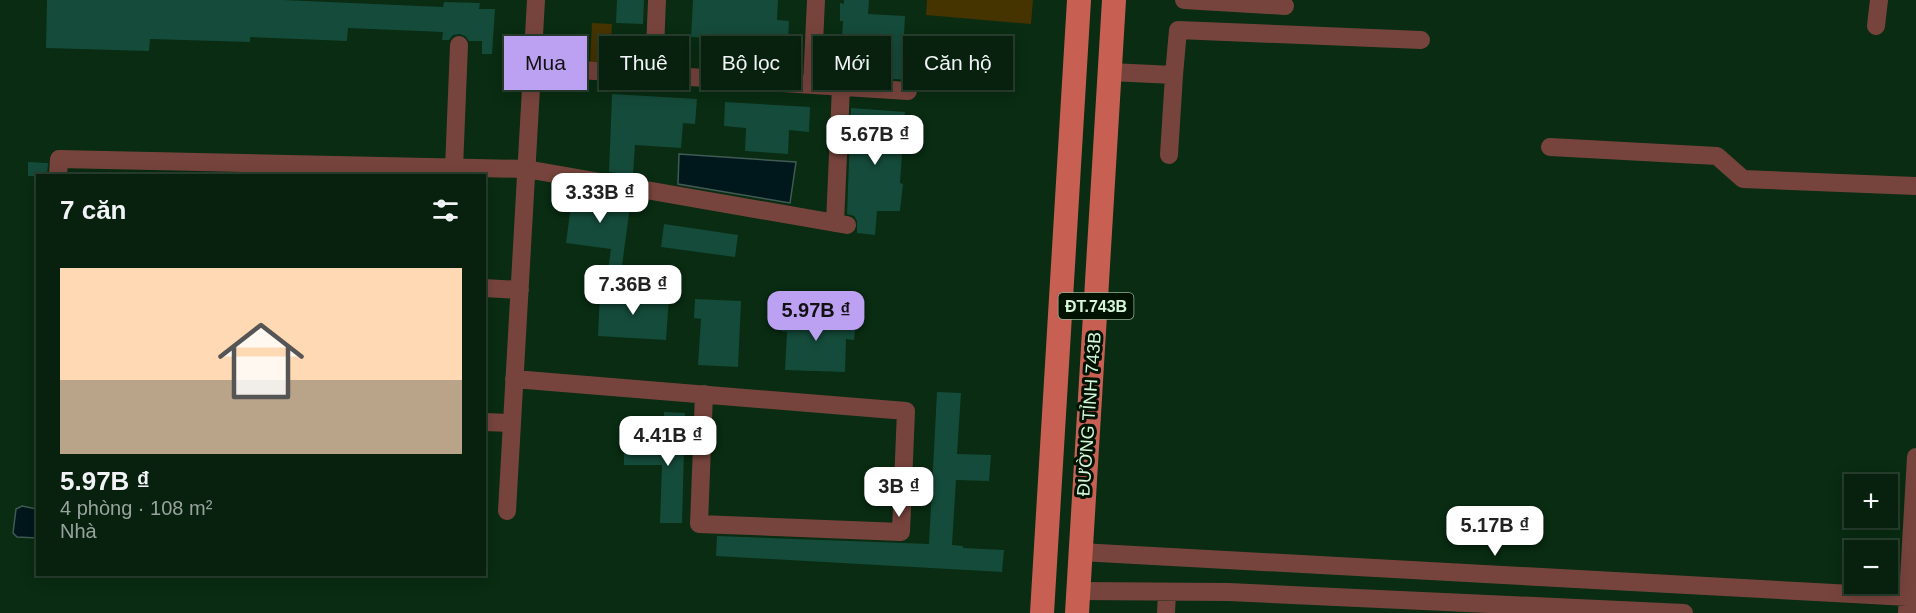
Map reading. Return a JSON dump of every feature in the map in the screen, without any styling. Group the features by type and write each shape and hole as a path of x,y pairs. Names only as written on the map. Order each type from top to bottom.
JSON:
{"main road":[{"name":"ĐƯỜNG TỈNH 743B","path":"1042,613 1079,0"},
{"name":"ĐƯỜNG TỈNH 743B","path":"1078,602 1114,0"}],"street":[{"path":"534,36 536,0"},
{"path":"656,36 657,0"},
{"path":"689,77 812,85 816,0"},
{"path":"1184,0 1285,6"},
{"path":"1876,26 1879,0"},
{"path":"1169,155 1178,30 1421,40"},
{"path":"454,168 459,45"},
{"path":"1110,72 1174,75"},
{"path":"507,511 531,90"},
{"path":"58,174 59,159 526,170 841,224 841,90"},
{"path":"891,90 908,91"},
{"path":"1550,147 1717,156 1743,178 1916,186"},
{"path":"486,288 520,290"},
{"path":"514,379 705,394 906,411 901,532 699,524 705,394"},
{"path":"486,422 512,423"},
{"path":"1080,552 1504,575 1907,605 1916,457"},
{"path":"1504,575 1506,604"},
{"path":"1078,602 1167,592 1228,592 1684,613"},
{"path":"1166,613 1167,592"}],"shaded area":[{"path":"927,0 1033,0 1031,24 926,15"},
{"path":"592,23 612,24 611,36 599,36 599,62 590,62"}],"water":[{"path":"679,154 796,162 790,203 678,184"},
{"path":"22,506 36,509 36,538 17,537 13,533 16,509"}],"building":[{"path":"47,0 283,0 443,7 444,2 480,3 479,9 495,9 492,54 482,54 482,41 469,41 460,34 453,35 449,40 442,40 443,32 348,28 347,41 250,37 250,42 150,39 149,51 46,48"},
{"path":"617,0 644,0 643,24 616,23"},
{"path":"693,0 778,0 777,20 789,21 788,36 691,37"},
{"path":"844,0 869,0 868,14 905,16 903,80 891,79 891,36 842,36 843,21 840,21 840,3 844,4"},
{"path":"612,94 697,99 695,124 683,123 681,148 635,145 633,175 609,172"},
{"path":"725,102 810,107 809,132 789,130 788,154 745,151 746,128 724,126"},
{"path":"851,108 905,112 900,211 877,211 875,235 857,233 857,221 854,216 847,214"},
{"path":"28,162 48,163 47,174 28,176"},
{"path":"573,190 631,199 621,273 608,271 611,249 566,243"},
{"path":"664,224 738,235 735,257 661,247"},
{"path":"600,293 669,297 666,340 598,336"},
{"path":"695,299 741,301 738,367 698,365 701,319 694,318"},
{"path":"783,312 856,321 854,340 846,339 845,372 785,370 787,332 781,331"},
{"path":"937,392 961,393 957,454 991,455 989,481 956,480 952,545 963,546 963,548 1004,550 1002,572 716,556 717,536 929,544"},
{"path":"664,412 685,413 682,523 660,523 662,465 624,465 624,452 663,453"}]}
